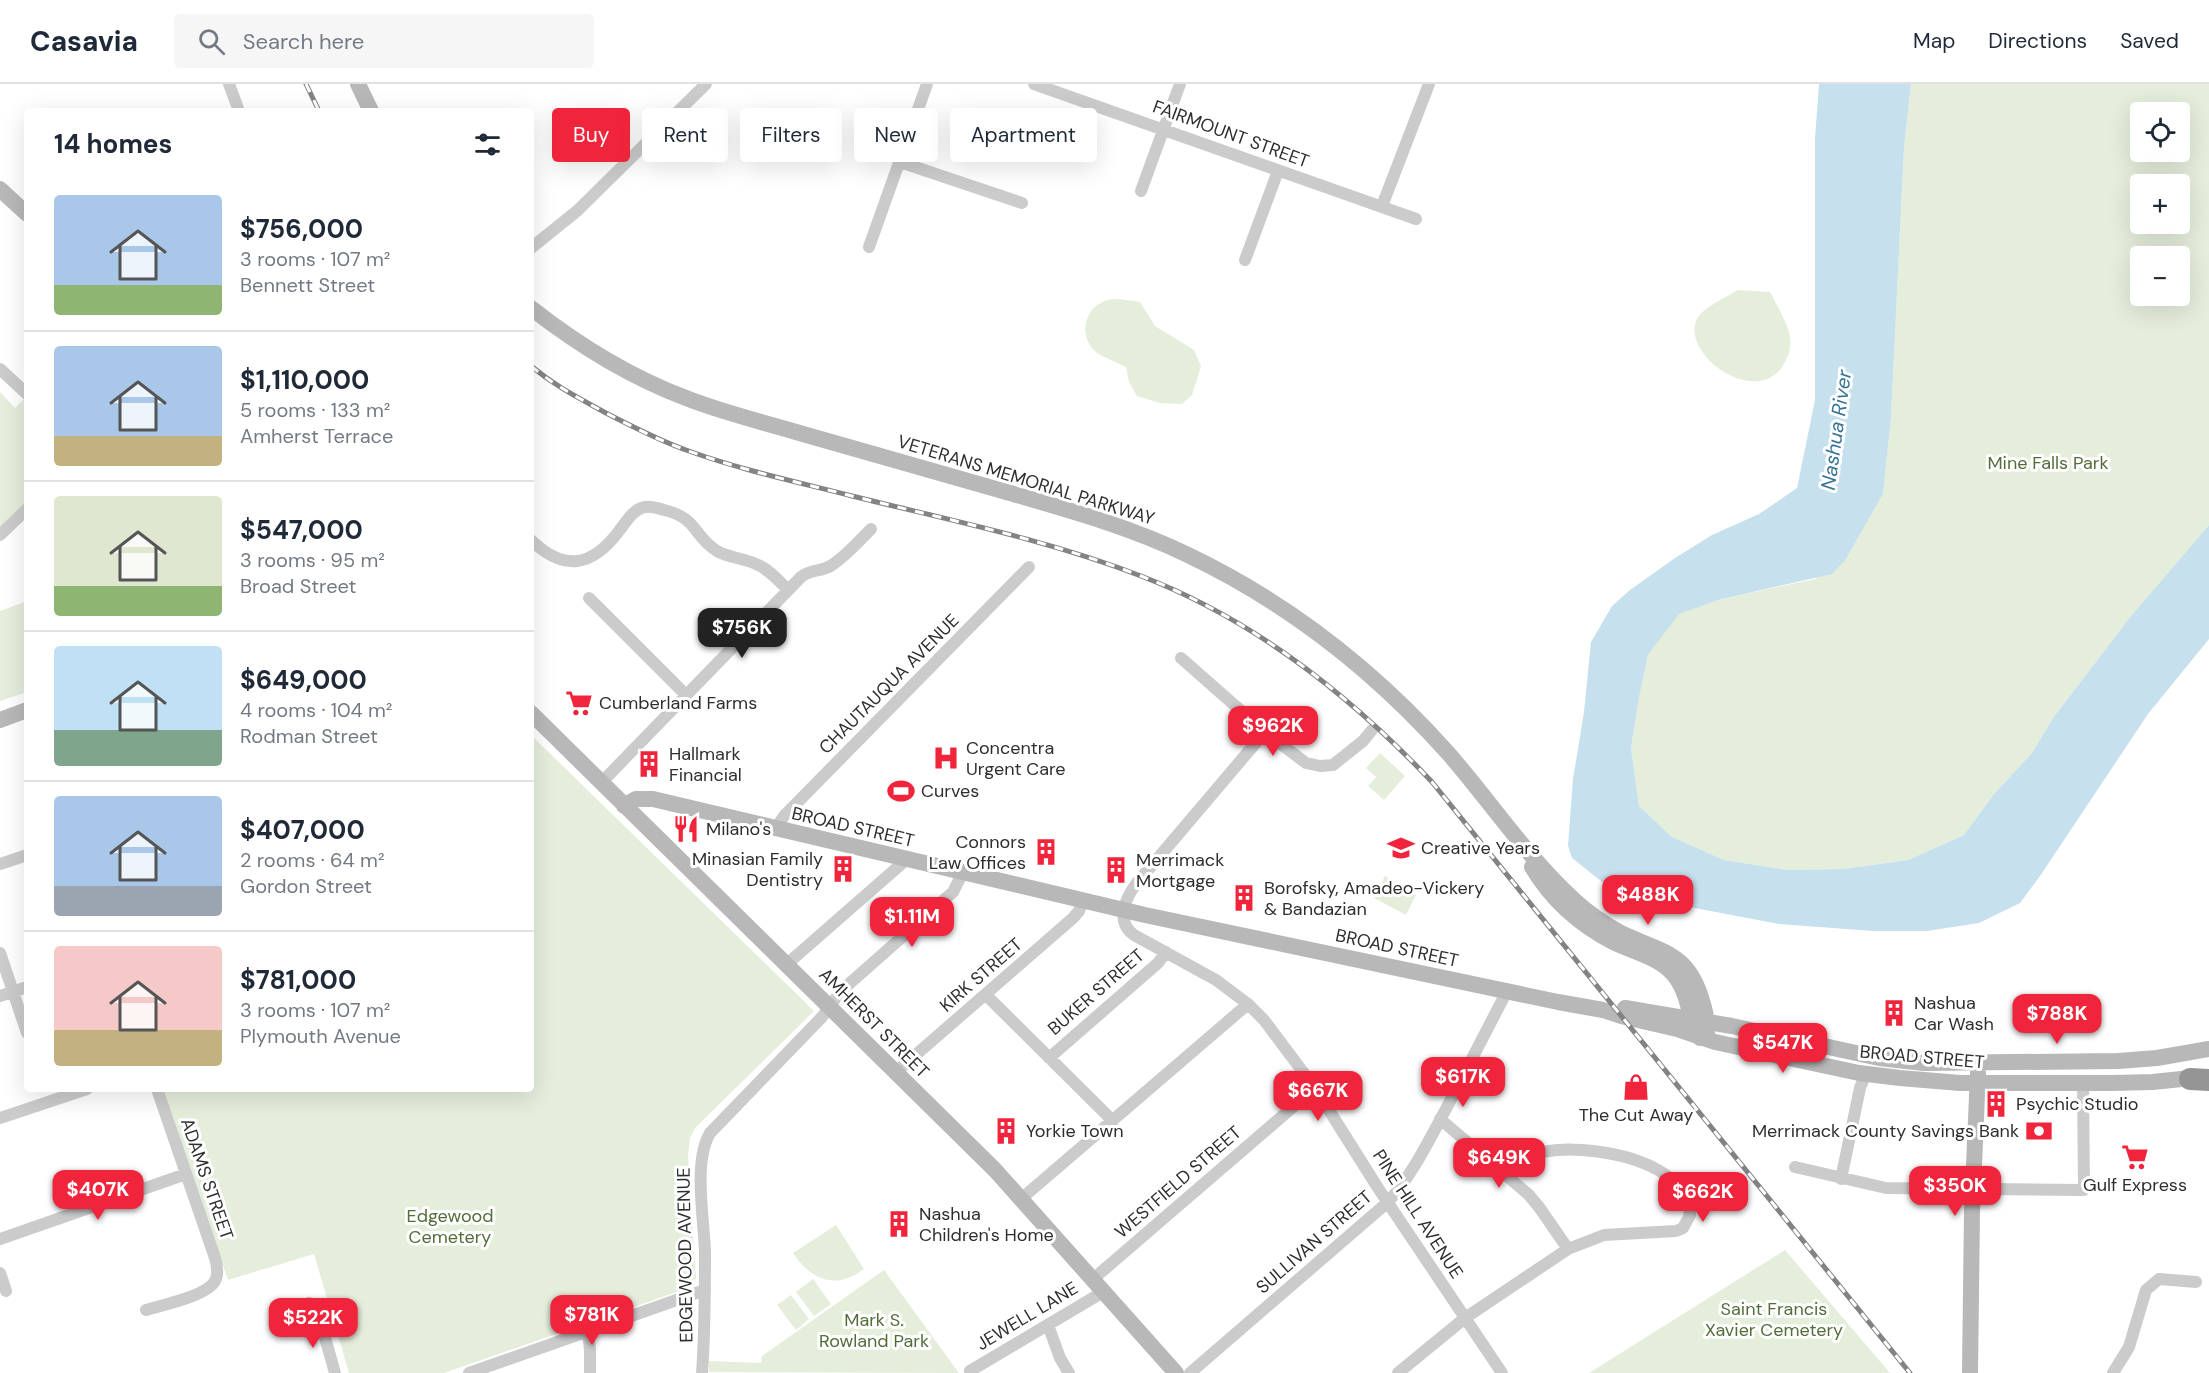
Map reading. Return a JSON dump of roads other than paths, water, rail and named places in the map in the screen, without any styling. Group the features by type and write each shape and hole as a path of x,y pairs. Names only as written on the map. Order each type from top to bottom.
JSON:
{"main road":[{"path":"358,84 370,108"},
{"path":"0,189 24,211"},
{"name":"VETERANS MEMORIAL PARKWAY","path":"534,310 601,355 643,379 684,398 742,417 1099,519 1162,543 1220,571 1301,620 1380,683 1450,755 1507,826 1560,886 1590,913 1622,933 1668,952 1684,965 1698,989 1698,1038"},
{"path":"0,720 24,711"},
{"name":"AMHERST STREET","path":"534,716 830,1006 1021,1199 1176,1373"},
{"name":"BROAD STREET","path":"624,806 636,799 651,799 1083,901 1603,1010 1677,1029 1698,1038 1870,1074 1937,1082 1977,1083 2153,1082 2203,1078"},
{"name":"VETERANS MEMORIAL PARKWAY","path":"1507,826 1541,881 1569,911 1605,938 1658,962 1676,978 1699,1020"},
{"path":"1656,1012 1672,1003 1677,989 1676,978"},
{"name":"BROAD STREET","path":"1603,1010 1622,1008 1656,1012 1888,1060 1924,1064 2127,1061 2166,1057 2209,1048"},
{"path":"1970,1373 1973,1189 1979,1064"}],"street":[{"path":"230,84 238,108"},
{"path":"534,246 577,211 706,84"},
{"path":"919,108 927,84"},
{"name":"FAIRMOUNT STREET","path":"1034,84 1416,219"},
{"path":"1141,191 1180,84"},
{"path":"1382,206 1429,84"},
{"path":"869,247 900,162 1022,203"},
{"path":"1245,260 1278,171"},
{"path":"0,369 24,391"},
{"path":"534,542 553,558 568,561 584,560 596,555 606,546 634,512 643,507 653,507 686,518 716,550 763,567 788,590"},
{"path":"0,535 24,512"},
{"path":"601,783 788,590 807,573 834,564 871,529"},
{"name":"CHAUTAUQUA AVENUE","path":"776,828 790,810 1029,567"},
{"path":"588,598 686,694"},
{"path":"1181,658 1265,732 1306,763 1320,766 1333,765 1363,741 1372,730"},
{"path":"1124,910 1128,897 1136,884 1265,732"},
{"path":"0,864 24,856"},
{"path":"787,964 907,859"},
{"name":"EDGEWOOD AVENUE","path":"702,1373 705,1290 701,1169 705,1140 822,1017 841,991 954,892 963,872"},
{"name":"KIRK STREET","path":"896,1072 1073,918 1083,901"},
{"name":"PINE HILL AVENUE","path":"1124,910 1123,921 1129,930 1208,975 1248,1004 1264,1020 1315,1088 1502,1373"},
{"name":"BUKER STREET","path":"1049,1058 1158,963 1166,952"},
{"path":"0,953 24,1024"},
{"path":"0,996 24,988"},
{"name":"SULLIVAN STREET","path":"1190,1373 1388,1202 1407,1179 1507,991"},
{"path":"986,994 1113,1121"},
{"path":"1021,1199 1248,1004"},
{"path":"1840,1179 1860,1088 1864,1078 1870,1074"},
{"path":"1795,1167 1886,1188 2084,1190 2083,1083"},
{"name":"WESTFIELD STREET","path":"1098,1286 1315,1088"},
{"path":"46,1092 49,1101"},
{"path":"0,1118 78,1092"},
{"name":"ADAMS STREET","path":"146,1310 202,1292 215,1282 218,1275 215,1258 158,1092"},
{"path":"1440,1119 1539,1207 1568,1249"},
{"path":"1398,1373 1465,1318 1568,1249 1604,1235 1676,1231 1683,1228 1690,1215 1686,1197 1671,1179 1651,1166 1599,1152 1556,1150 1516,1157 1494,1165"},
{"path":"0,1239 186,1174"},
{"path":"0,1273 6,1291"},
{"path":"2113,1373 2129,1347 2146,1290 2158,1279 2196,1282"},
{"name":"JEWELL LANE","path":"970,1371 1048,1325 1098,1286"},
{"path":"474,1372 705,1290"},
{"path":"319,1316 335,1373"},
{"path":"1048,1325 1060,1358 1069,1373"},
{"path":"588,1332 590,1373"}],"water":[{"name":"Nashua River","path":"1819,84 1911,84 1904,148 1891,418 1883,494 1846,559 1832,574 1718,600 1679,614 1648,655 1639,698 1631,748 1639,806 1672,837 1724,860 1788,870 1843,869 1908,860 1964,835 1994,794 2032,753 2053,718 2131,616 2209,525 2209,639 2148,714 2020,903 1979,923 1927,931 1873,931 1779,924 1625,897 1611,889 1572,858 1568,846 1573,779 1584,712 1591,642 1612,606 1630,590 1675,558 1712,535 1759,514 1797,488 1815,400 1815,138"}],"railway":[{"path":"306,84 318,108"},
{"path":"534,368 604,412 634,428 686,450 769,475 1034,541 1141,576 1222,614 1298,662 1368,719 1432,782 1910,1373"}],"place":[{"name":"Cumberland Farms","path":"579,703"},
{"name":"Concentra Urgent Care","path":"946,758"},
{"name":"Hallmark Financial","path":"649,764"},
{"name":"Curves","path":"901,791"},
{"name":"Milano's","path":"686,829"},
{"name":"Creative Years","path":"1401,848"},
{"name":"Connors Law Offices","path":"1046,852"},
{"name":"Minasian Family Dentistry","path":"843,869"},
{"name":"Merrimack Mortgage","path":"1116,870"},
{"name":"Borofsky, Amadeo-Vickery & Bandazian","path":"1244,898"},
{"name":"Nashua Car Wash","path":"1894,1013"},
{"name":"The Cut Away","path":"1636,1087"},
{"name":"Psychic Studio","path":"1996,1104"},
{"name":"Yorkie Town","path":"1006,1131"},
{"name":"Merrimack County Savings Bank","path":"2039,1131"},
{"name":"Gulf Express","path":"2135,1157"},
{"name":"Nashua Children's Home","path":"899,1224"}],"park label":[{"name":"Mine Falls Park","path":"2048,463"},
{"name":"Edgewood Cemetery","path":"450,1226"},
{"name":"Saint Francis Xavier Cemetery","path":"1774,1319"},
{"name":"Mark S. Rowland Park","path":"874,1330"}]}
